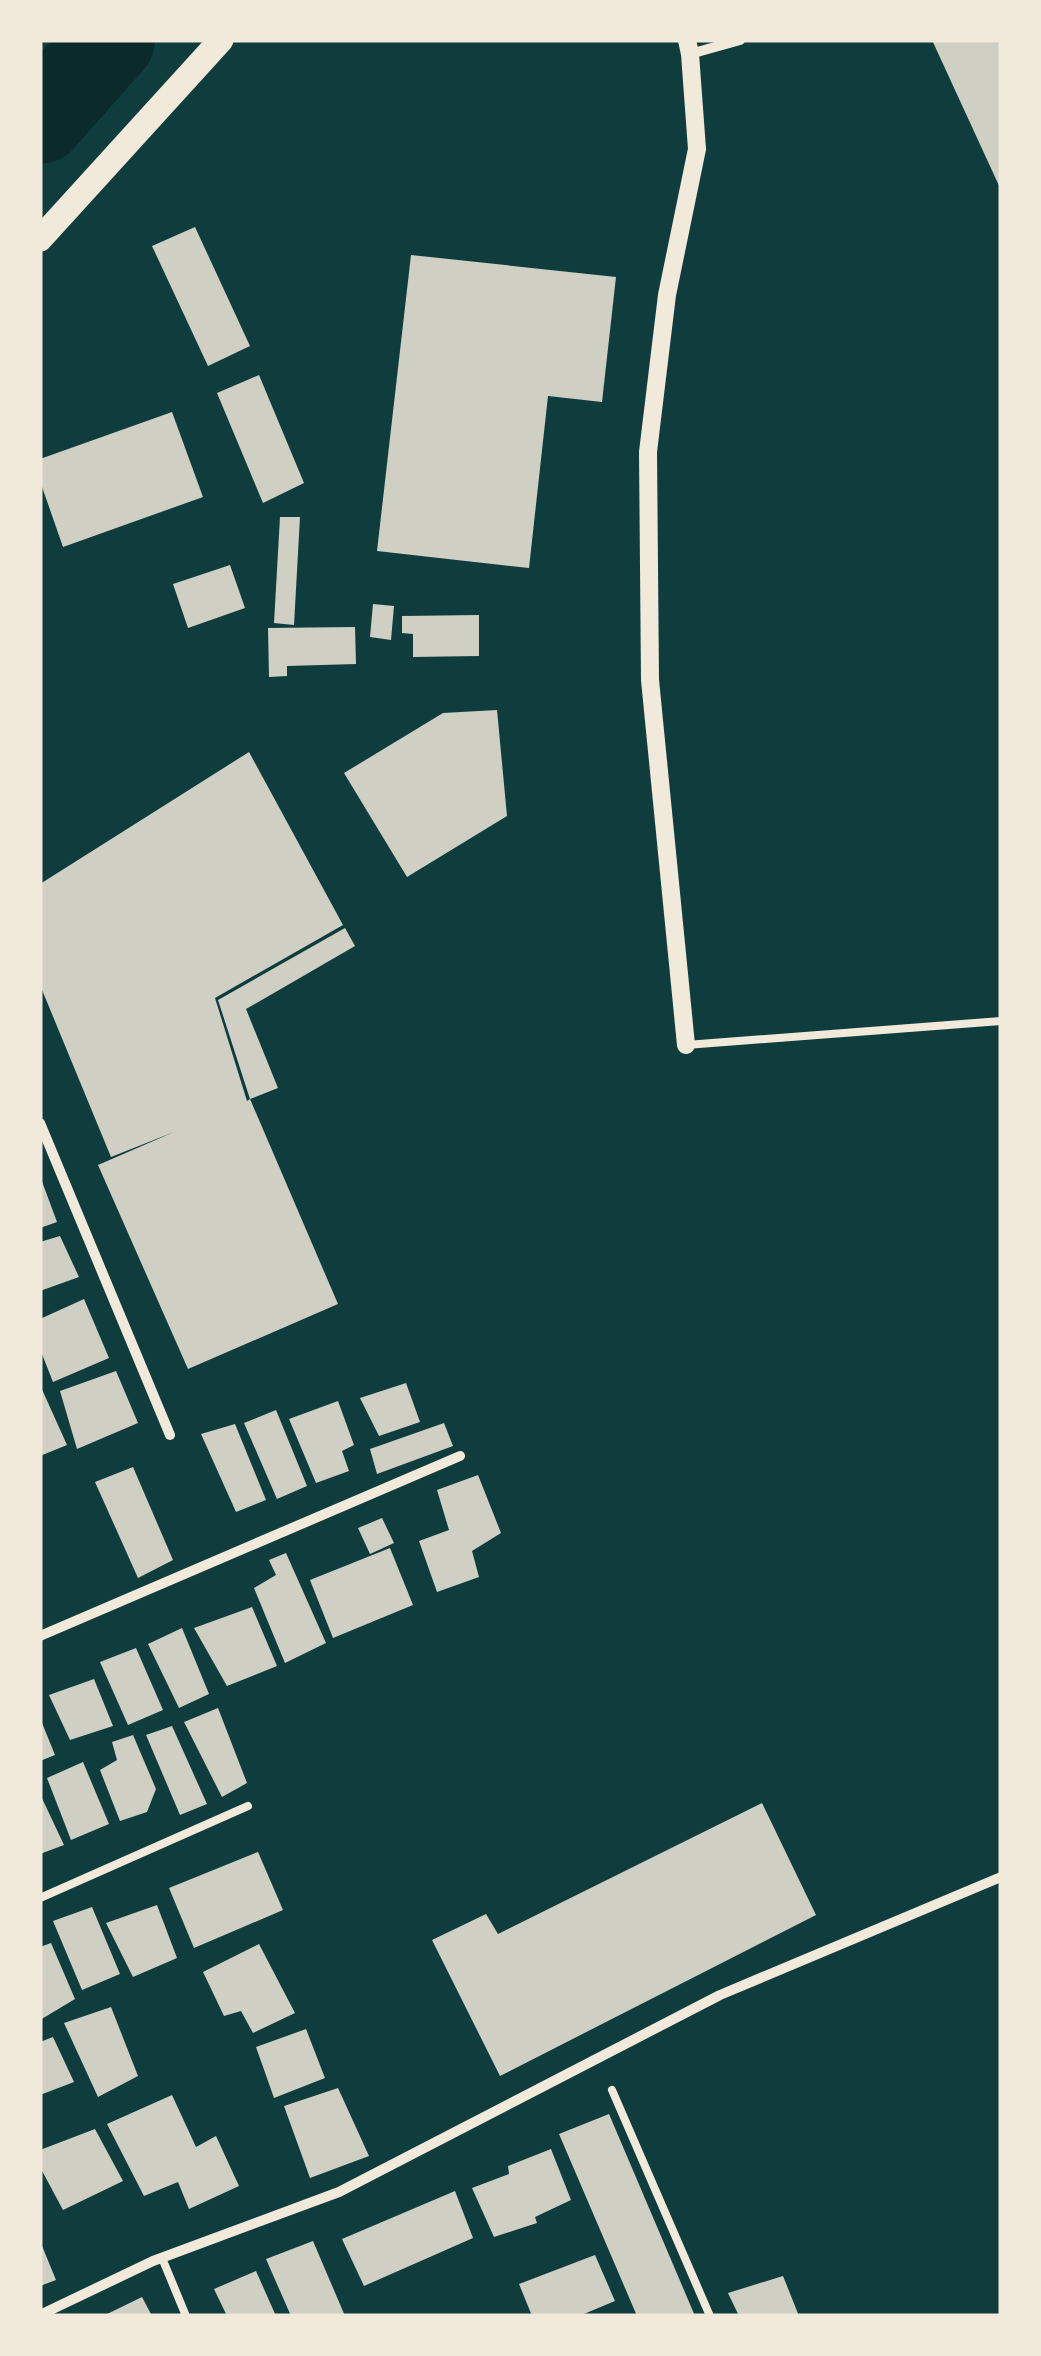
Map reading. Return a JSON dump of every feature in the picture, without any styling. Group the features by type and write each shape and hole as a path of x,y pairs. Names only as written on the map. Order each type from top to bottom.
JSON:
{"main road":[{"path":"40,239 221,40"}],"street":[{"path":"686,1045 650,680 648,452 667,295 697,150 688,47 740,40"},
{"path":"40,1124 170,1435"},
{"path":"40,1636 460,1456"},
{"path":"40,2315 162,2258 339,2192 720,1995 1001,1877"}],"lane":[{"path":"686,1045 1001,1021"},
{"path":"40,1898 248,1806"},
{"path":"612,2090 710,2316"},
{"path":"162,2258 186,2316"}],"building":[{"path":"932,40 1001,40 1001,190"},
{"path":"195,227 250,346 208,366 152,246"},
{"path":"411,255 616,277 602,402 548,396 529,568 377,551"},
{"path":"259,375 304,483 263,503 217,393"},
{"path":"172,412 203,497 63,547 40,481 40,459"},
{"path":"280,517 300,517 294,625 274,623"},
{"path":"230,565 245,608 188,628 173,584"},
{"path":"373,604 394,606 391,640 370,637"},
{"path":"479,615 479,656 413,657 413,634 402,633 402,616"},
{"path":"355,627 356,664 287,666 287,676 269,677 268,628"},
{"path":"497,710 507,816 407,877 344,773 443,713"},
{"path":"249,752 343,925 215,998 247,1101 250,1099 338,1304 188,1369 98,1165 174,1132 111,1157 40,985 40,884"},
{"path":"345,928 355,946 246,1009 278,1088 250,1099 218,1000"},
{"path":"40,1176 57,1222 40,1228"},
{"path":"60,1236 79,1277 40,1291 40,1242"},
{"path":"84,1299 109,1358 53,1382 40,1349 40,1319"},
{"path":"116,1371 138,1423 77,1449 60,1391"},
{"path":"406,1383 420,1422 379,1436 360,1398"},
{"path":"40,1385 67,1445 40,1456"},
{"path":"338,1401 354,1445 342,1451 349,1471 316,1483 289,1419"},
{"path":"276,1410 307,1486 277,1499 244,1423"},
{"path":"444,1423 453,1446 377,1474 370,1449"},
{"path":"235,1424 266,1500 236,1512 201,1434"},
{"path":"133,1467 173,1560 138,1578 95,1482"},
{"path":"478,1475 501,1533 472,1551 479,1577 437,1592 419,1541 449,1530 437,1490"},
{"path":"382,1518 394,1543 370,1554 358,1528"},
{"path":"390,1548 413,1605 333,1638 310,1580"},
{"path":"286,1553 326,1643 285,1663 254,1588 276,1575 269,1560"},
{"path":"252,1607 277,1666 227,1686 194,1628"},
{"path":"182,1628 209,1694 179,1708 148,1644"},
{"path":"136,1648 163,1710 128,1725 100,1662"},
{"path":"94,1679 113,1726 70,1740 49,1695"},
{"path":"218,1708 247,1783 222,1797 184,1722"},
{"path":"40,1718 55,1755 40,1761"},
{"path":"172,1726 207,1804 180,1815 146,1735"},
{"path":"133,1735 156,1789 147,1812 120,1821 100,1770 117,1760 112,1742"},
{"path":"83,1762 109,1824 71,1840 47,1778"},
{"path":"40,1794 64,1845 40,1854"},
{"path":"762,1803 816,1915 500,2076 432,1940 486,1914 498,1934"},
{"path":"258,1852 283,1910 194,1948 169,1888"},
{"path":"157,1905 177,1958 133,1977 106,1923"},
{"path":"92,1907 120,1974 82,1990 53,1921"},
{"path":"51,1943 75,1999 40,2020 40,1947"},
{"path":"259,1944 295,2013 253,2033 241,2011 224,2016 203,1972"},
{"path":"111,2007 138,2076 98,2097 64,2023"},
{"path":"306,2029 325,2078 274,2098 256,2047"},
{"path":"53,2037 74,2082 40,2095 40,2042"},
{"path":"338,2088 369,2156 310,2178 284,2106"},
{"path":"172,2095 196,2147 216,2136 239,2186 189,2209 178,2182 144,2196 107,2124"},
{"path":"609,2114 695,2316 637,2316 559,2134"},
{"path":"95,2129 123,2181 63,2210 40,2167 40,2150"},
{"path":"551,2149 571,2200 535,2217 537,2223 494,2237 472,2188 509,2174 508,2166"},
{"path":"455,2191 473,2238 364,2286 342,2239"},
{"path":"40,2241 56,2280 40,2286"},
{"path":"313,2241 345,2316 291,2316 266,2259"},
{"path":"595,2255 615,2301 579,2316 532,2316 519,2284"},
{"path":"256,2271 276,2316 227,2316 214,2289"},
{"path":"783,2276 799,2316 739,2316 728,2293"},
{"path":"142,2297 152,2316 103,2316"}],"waterway":[{"path":"40,120 111,40"}]}
